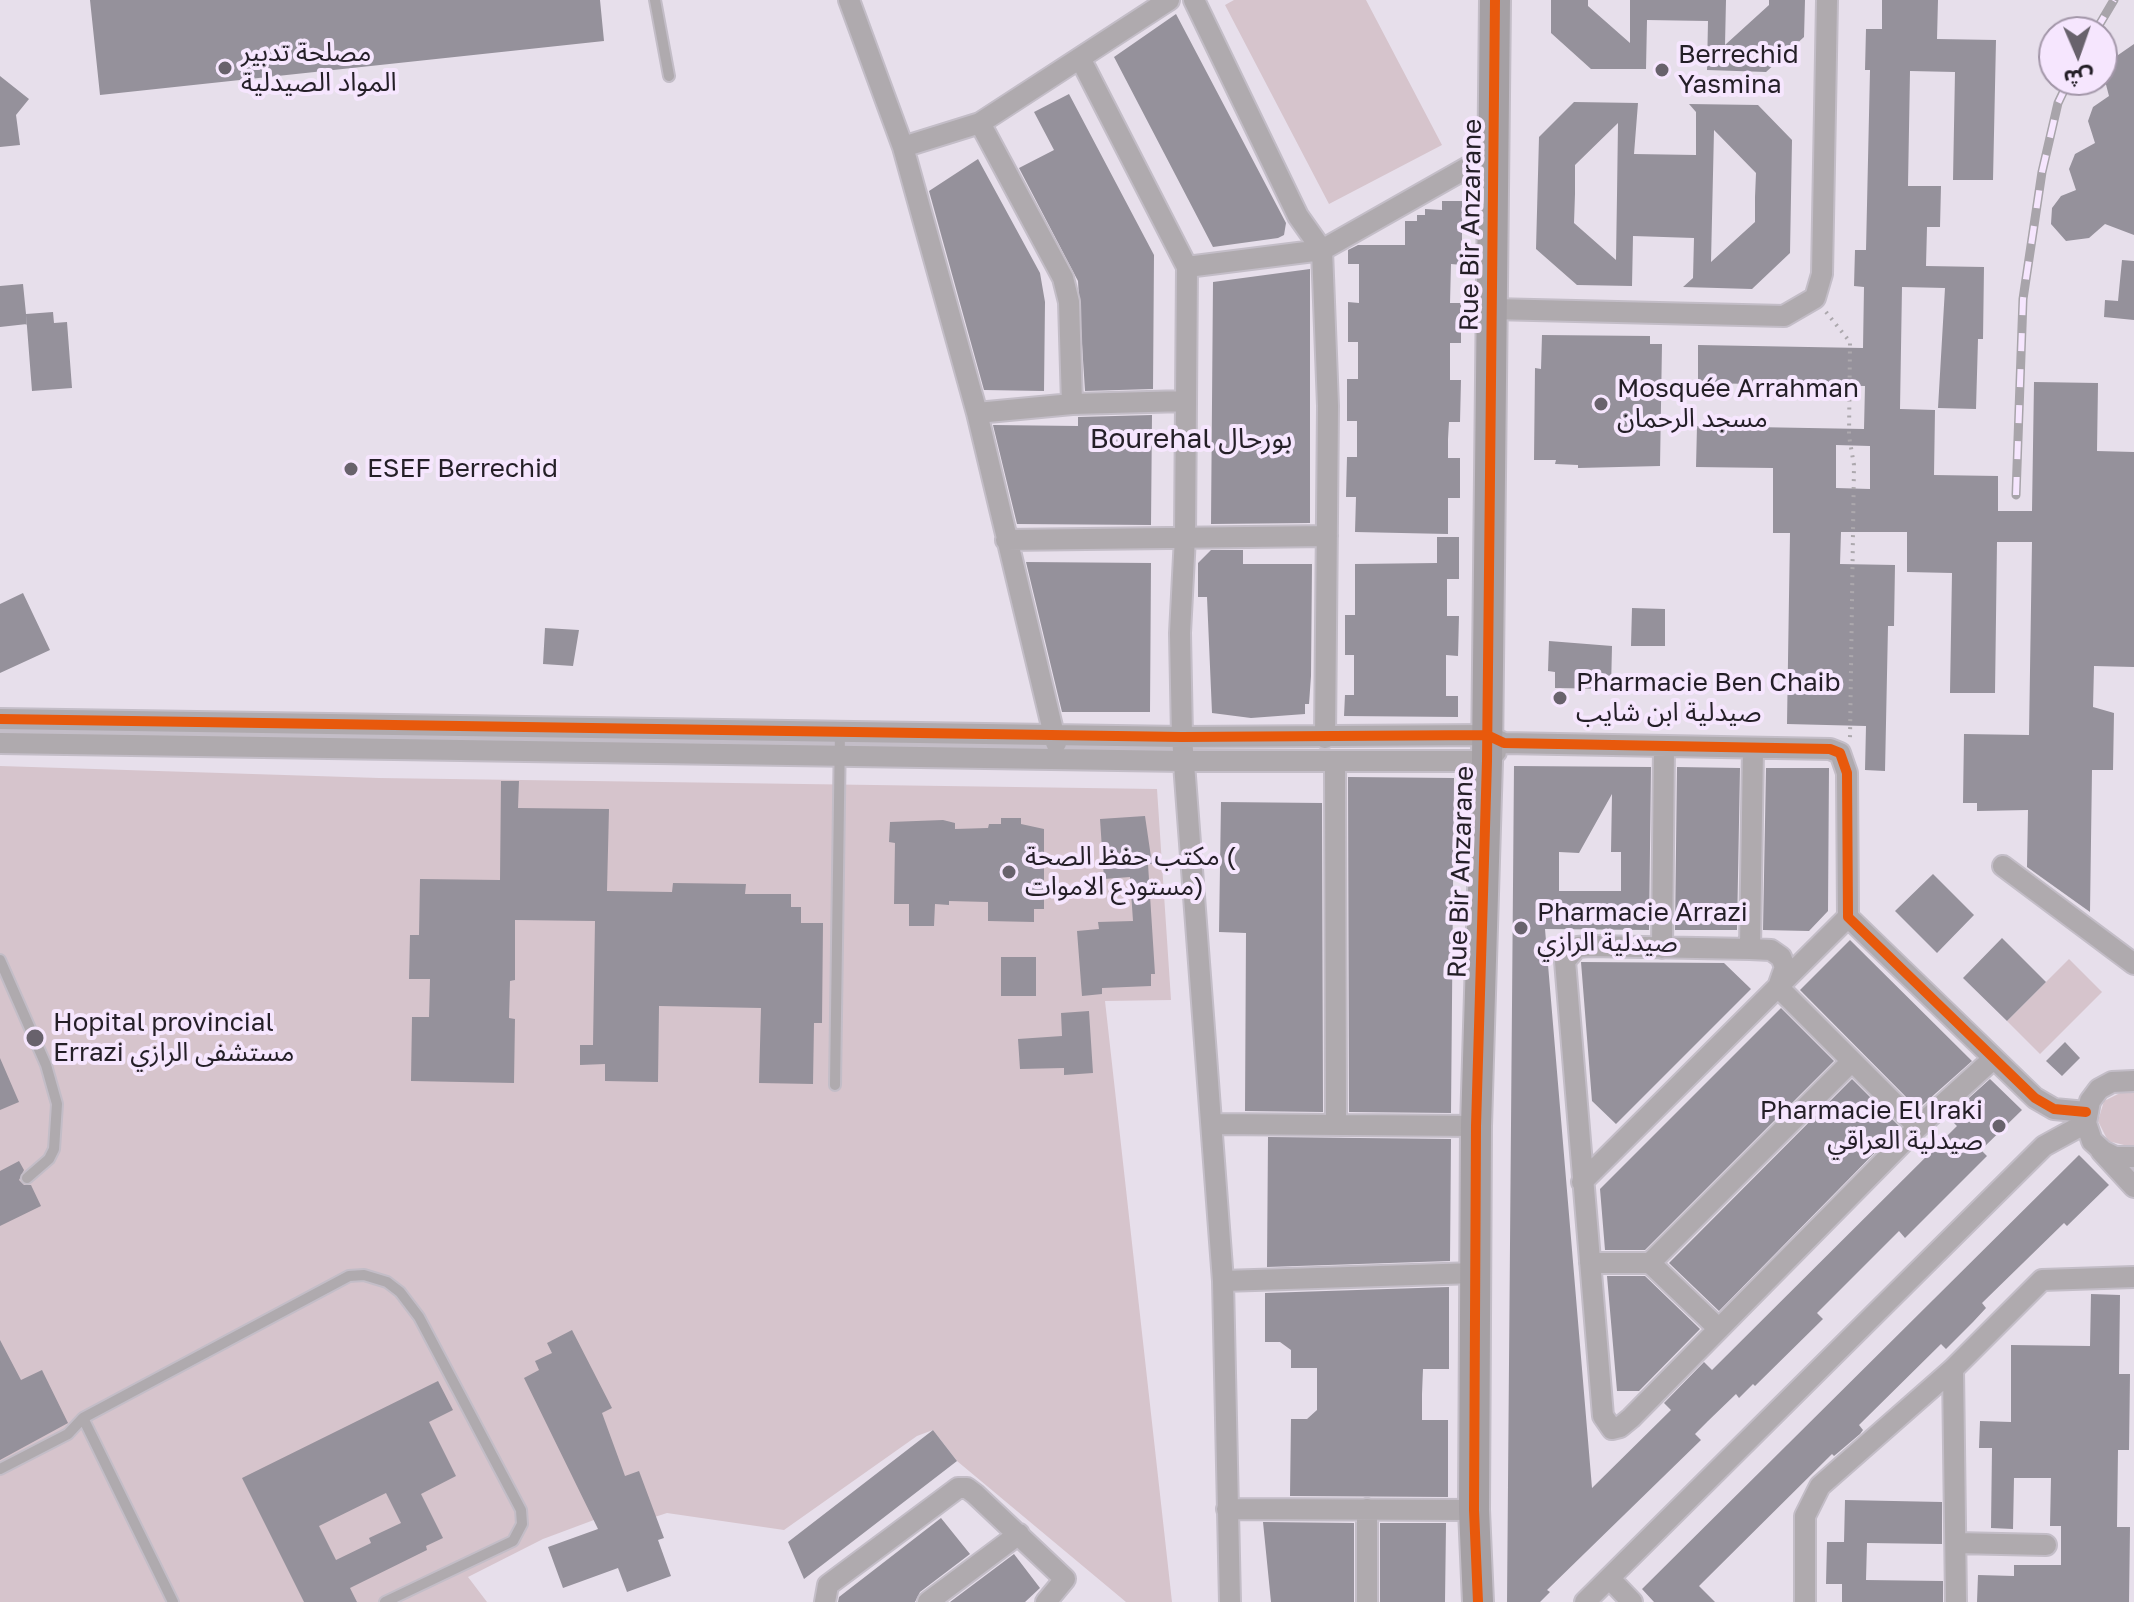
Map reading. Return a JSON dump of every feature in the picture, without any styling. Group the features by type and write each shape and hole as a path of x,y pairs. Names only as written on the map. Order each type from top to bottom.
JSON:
{"street":[{"path":"849,0 903,147 977,413 1060,759"},
{"path":"903,147 980,123 1169,0"},
{"path":"1194,0 1298,216 1322,250 1328,406 1325,738"},
{"name":"Rue Bir Anzarane","path":"1478,1602 1474,1510 1476,1126 1492,747 1495,0"},
{"path":"1492,309 1784,316 1815,298 1822,274 1827,0"},
{"path":"1080,58 1187,267 1185,537 1180,633 1182,737 1223,1281 1230,1602"},
{"path":"980,123 1063,278 1069,302 1072,404"},
{"path":"1187,267 1322,250 1493,153"},
{"path":"977,413 1072,404 1186,401"},
{"path":"1006,540 1327,536"},
{"path":"0,719 1325,738 1492,747 1830,749 1840,753 1847,773 1848,917 2035,1098 2054,1109 2086,1117"},
{"path":"611,728 611,752"},
{"path":"0,743 1183,761 1335,761 1492,747"},
{"path":"1662,948 1664,746"},
{"path":"1750,949 1753,748"},
{"path":"1335,761 1336,1125"},
{"path":"2003,866 2134,964"},
{"path":"1582,1182 1848,917"},
{"path":"1778,987 1785,967 1781,957 1771,950 1577,947 1565,961 1603,1416 1612,1429 1631,1418 1918,1127 1993,1059"},
{"path":"1778,987 1918,1127"},
{"path":"1650,1263 1851,1062"},
{"path":"2134,1081 2121,1080 2104,1085 2090,1101 2086,1117 2099,1148 2134,1187"},
{"path":"1585,1602 1611,1580 2044,1146 2086,1117"},
{"path":"1212,1124 1476,1126"},
{"path":"2099,1148 2115,1157 2134,1157"},
{"path":"1590,1263 1650,1263 1718,1328"},
{"path":"1223,1281 1475,1273"},
{"path":"1805,1602 1805,1516 1815,1493 1953,1369 2042,1280 2134,1277"},
{"path":"1953,1369 1956,1602"},
{"path":"825,1602 828,1585 947,1493 967,1488 1065,1579 1051,1600"},
{"path":"1227,1509 1474,1510"},
{"path":"1367,1509 1367,1602"},
{"path":"928,1602 1019,1534"},
{"path":"1956,1543 2046,1545"},
{"path":"1611,1580 1632,1602"}],"lane":[{"path":"655,0 669,76"},
{"path":"835,1085 840,731"},
{"path":"0,960 46,1065 57,1104 54,1149 49,1159 27,1178"},
{"path":"0,1469 68,1434 83,1418 349,1276 364,1275 387,1282 400,1292 419,1317 515,1498 522,1524 513,1541 385,1602"},
{"path":"83,1418 173,1602"}],"path":[{"path":"1815,298 1850,342 1849,436 1854,465 1853,723 1850,740 1840,753"}],"shaded area":[{"path":"1234,0 1366,0 1442,145 1329,204 1225,5"},
{"path":"0,766 379,778 1157,789 1171,1000 1105,1001 1172,1602 1126,1602 957,1461 933,1430 917,1436 784,1530 667,1513 624,1527 618,1511 543,1539 468,1577 487,1602 0,1602"},
{"path":"2069,959 2102,992 2040,1054 2007,1021"},
{"path":"2124,1091 2134,1093 2134,1145 2128,1146 2108,1141 2098,1121 2104,1101"}],"building":[{"name":"مصلحة تدبير المواد الصيدلية","path":"90,0 600,0 604,41 100,95"},
{"path":"1551,0 1588,0 1588,6 1630,43 1630,0 1726,0 1725,45 1769,5 1769,0 1805,0 1804,37 1766,72 1707,70 1708,21 1647,20 1646,69 1591,69 1551,33"},
{"path":"1882,0 1938,0 1937,39 1996,40 1993,180 1953,180 1955,72 1910,71 1908,186 1941,186 1940,227 1927,227 1926,266 1984,267 1983,339 1978,339 1976,409 1938,408 1945,288 1902,287 1900,409 1935,410 1934,475 1998,476 1998,511 2032,511 2034,382 2098,383 2097,451 2134,452 2134,667 2094,666 2093,707 2114,713 2113,770 2092,770 2090,912 2027,867 2028,810 1977,811 1977,803 1963,803 1964,734 2029,735 2032,542 1997,542 1995,693 1950,693 1952,573 1907,572 1907,532 1841,532 1840,564 1895,565 1894,626 1888,626 1885,771 1865,770 1866,726 1787,724 1790,533 1773,533 1773,468 1696,467 1697,426 1864,429 1865,386 1698,383 1698,345 1863,348 1864,287 1854,286 1855,250 1866,250 1870,70 1865,70 1866,29 1882,29","holes":["1836,445 1870,446 1870,489 1836,488"]},
{"path":"1176,14 1286,223 1284,235 1278,238 1213,247 1114,57"},
{"path":"2134,44 2134,235 2105,224 2089,238 2066,241 2051,224 2052,208 2061,196 2076,190 2069,169 2075,154 2095,143 2088,121 2093,107 2109,96 2118,96 2118,55"},
{"path":"0,76 29,99 16,115 20,145 0,147"},
{"path":"1069,94 1154,255 1153,389 1085,391 1078,281 1019,168 1054,150 1034,112"},
{"path":"1574,102 1638,103 1634,154 1696,155 1696,112 1689,104 1758,105 1792,140 1790,253 1752,289 1683,287 1693,278 1694,238 1633,236 1632,286 1577,285 1536,249 1539,137","holes":["1618,123 1617,195 1616,260 1574,223 1575,165","1714,130 1756,173 1755,222 1711,262"]},
{"path":"978,159 1040,273 1045,302 1044,391 984,390 929,191"},
{"path":"1442,201 1462,201 1462,265 1451,264 1450,303 1461,303 1461,343 1450,343 1450,380 1461,380 1460,422 1449,422 1448,439 1448,458 1460,458 1460,498 1448,498 1448,534 1355,532 1356,497 1346,497 1347,457 1357,457 1357,421 1347,421 1347,379 1358,379 1358,342 1348,342 1348,302 1359,303 1359,264 1348,264 1348,250 1358,245 1405,245 1405,221 1417,221 1417,215 1425,215 1425,209 1442,210"},
{"path":"2122,260 2134,261 2134,320 2104,317 2105,300 2118,301"},
{"path":"1310,269 1310,523 1211,524 1213,282"},
{"path":"23,284 27,324 0,327 0,286"},
{"path":"53,312 54,323 67,322 72,388 32,391 26,314"},
{"name":"Mosquée Arrahman مسجد الرحمان","path":"1542,335 1650,336 1650,344 1662,344 1660,466 1578,468 1578,465 1555,464 1556,460 1534,460 1535,368 1541,369"},
{"path":"1152,415 1151,525 1017,524 993,425 1078,426 1078,417"},
{"path":"1437,537 1459,537 1459,579 1447,579 1447,616 1459,616 1458,656 1446,655 1446,696 1458,696 1458,717 1344,716 1345,695 1354,695 1354,655 1345,655 1345,615 1355,615 1355,564 1437,563"},
{"path":"1211,550 1243,550 1243,564 1312,564 1311,676 1305,714 1251,718 1212,713 1207,597 1198,597 1198,563"},
{"path":"1026,562 1151,563 1150,712 1062,712"},
{"path":"23,593 50,650 0,673 0,604"},
{"path":"1632,608 1665,609 1665,646 1631,646"},
{"path":"545,628 579,630 573,666 543,664"},
{"path":"1549,641 1612,646 1611,689 1555,688 1555,672 1548,671"},
{"path":"1514,766 1651,767 1649,930 1545,929 1592,1488 1671,1410 1664,1403 1704,1362 1712,1370 1957,1126 1948,1117 1990,1079 2022,1110 1981,1150 1987,1156 1905,1238 1899,1231 1817,1313 1823,1319 1755,1386 1753,1384 1739,1398 1736,1394 1708,1421 1695,1434 1701,1440 1547,1590 1550,1592 1540,1602 1507,1602","holes":["1612,794 1611,852 1621,852 1621,891 1559,891 1559,852 1579,853"]},
{"path":"1677,767 1740,768 1737,930 1675,930"},
{"path":"1766,768 1829,768 1828,911 1809,931 1763,930"},
{"path":"1348,777 1454,778 1451,1113 1349,1112"},
{"path":"501,781 519,781 518,808 609,809 607,891 672,892 673,883 746,884 745,894 791,894 791,907 801,907 801,923 823,923 822,1023 814,1023 813,1084 759,1083 761,1008 659,1006 658,1082 605,1081 605,1064 580,1065 580,1045 593,1045 595,921 515,920 515,980 510,981 509,1018 515,1019 514,1083 411,1081 412,1017 429,1017 430,979 409,979 410,935 419,935 420,879 500,880"},
{"path":"1221,802 1322,803 1323,1112 1245,1111 1246,933 1219,932"},
{"path":"1145,816 1152,864 1148,864 1155,974 1151,974 1151,986 1102,988 1102,994 1082,996 1077,931 1099,929 1098,922 1133,921 1130,877 1104,879 1100,819"},
{"path":"1001,818 1021,818 1021,824 1044,829 1044,909 1034,909 1034,922 988,921 988,902 949,901 949,905 935,904 934,926 909,926 909,904 894,904 895,843 889,842 890,822 943,820 955,823 955,829 988,828 989,824 1001,824"},
{"path":"1933,874 1974,915 1937,953 1895,911"},
{"path":"2002,938 2046,982 2007,1021 1963,978"},
{"path":"1850,940 1972,1061 1918,1109 1800,990"},
{"path":"1001,957 1036,957 1036,996 1001,996"},
{"path":"1581,962 1724,963 1751,989 1616,1124 1592,1101"},
{"path":"1781,1008 1834,1061 1645,1250 1605,1250 1600,1189"},
{"path":"1089,1011 1093,1073 1064,1075 1064,1068 1020,1069 1018,1039 1062,1036 1061,1013"},
{"path":"2065,1042 2080,1058 2062,1076 2046,1061"},
{"path":"0,1058 19,1102 0,1110"},
{"path":"1852,1079 1900,1127 1719,1311 1669,1263"},
{"path":"1268,1137 1451,1139 1450,1261 1267,1267"},
{"path":"2079,1155 2109,1185 2067,1226 2064,1223 1982,1303 1986,1308 1946,1349 1941,1344 1859,1425 1863,1430 1860,1434 1834,1456 1832,1454 1699,1586 1715,1602 1654,1602 1642,1589"},
{"path":"19,1161 24,1170 19,1180 24,1185 31,1185 41,1206 0,1226 0,1171"},
{"path":"1607,1276 1645,1276 1700,1329 1639,1391 1617,1391"},
{"path":"1449,1287 1449,1369 1423,1369 1422,1394 1422,1420 1448,1420 1448,1497 1290,1496 1291,1419 1307,1419 1317,1410 1317,1368 1291,1368 1291,1350 1280,1342 1265,1342 1265,1293"},
{"path":"2091,1294 2120,1295 2119,1374 2130,1374 2129,1450 2118,1450 2117,1527 2130,1527 2129,1602 1977,1602 1978,1575 2014,1576 2014,1565 2061,1565 2061,1526 2050,1526 2051,1478 2014,1478 2013,1529 1991,1528 1992,1448 1979,1448 1980,1421 2011,1422 2011,1345 2090,1346"},
{"path":"572,1330 612,1408 602,1413 625,1476 639,1471 664,1538 658,1540 671,1576 627,1592 618,1568 563,1588 548,1547 598,1529 524,1378 539,1370 535,1361 552,1353 547,1343"},
{"path":"0,1340 21,1380 42,1370 68,1423 0,1460"},
{"path":"438,1381 453,1410 429,1422 456,1476 421,1494 443,1538 426,1546 427,1550 350,1588 357,1602 304,1602 242,1478","holes":["386,1493 401,1523 369,1538 371,1543 336,1560 319,1526"]},
{"path":"933,1430 957,1461 804,1579 788,1542"},
{"path":"1845,1500 1942,1502 1942,1544 1867,1543 1866,1580 1943,1581 1943,1602 1842,1602 1842,1584 1826,1584 1827,1542 1844,1542"},
{"path":"941,1518 970,1554 920,1592 915,1602 838,1602 839,1597"},
{"path":"1263,1522 1354,1523 1354,1602 1271,1602"},
{"path":"1380,1523 1446,1523 1445,1602 1380,1602"},
{"path":"1014,1554 1040,1588 1025,1602 950,1602"}],"railway":[{"path":"2104,16 2114,0"},
{"path":"2016,495 2023,299 2042,172 2061,96"}],"cycle path":[{"path":"1478,1602 1474,1510 1476,1126 1487,761 1495,0"},
{"path":"0,719 1182,737 1487,735 1504,743 1830,749 1840,753 1847,773 1848,917 2035,1098 2054,1109 2086,1112"}],"place":[{"name":"مصلحة تدبير المواد الصيدلية","path":"225,68"},
{"name":"Berrechid Yasmina","path":"1662,70"},
{"name":"Mosquée Arrahman مسجد الرحمان","path":"1601,404"},
{"name":"ESEF Berrechid","path":"351,469"},
{"name":"Pharmacie Ben Chaib صيدلية ابن شايب","path":"1560,698"},
{"name":"مكتب حفظ الصحة ( مستودع الاموات)","path":"1009,872"},
{"name":"Pharmacie Arrazi صيدلية الرازي","path":"1521,928"},
{"name":"Hopital provincial Errazi مستشفى الرازي","path":"35,1038"},
{"name":"Pharmacie El Iraki صيدلية العراقي","path":"1999,1126"}],"district":[{"name":"Bourehal بورحال","path":"1191,439"}]}
